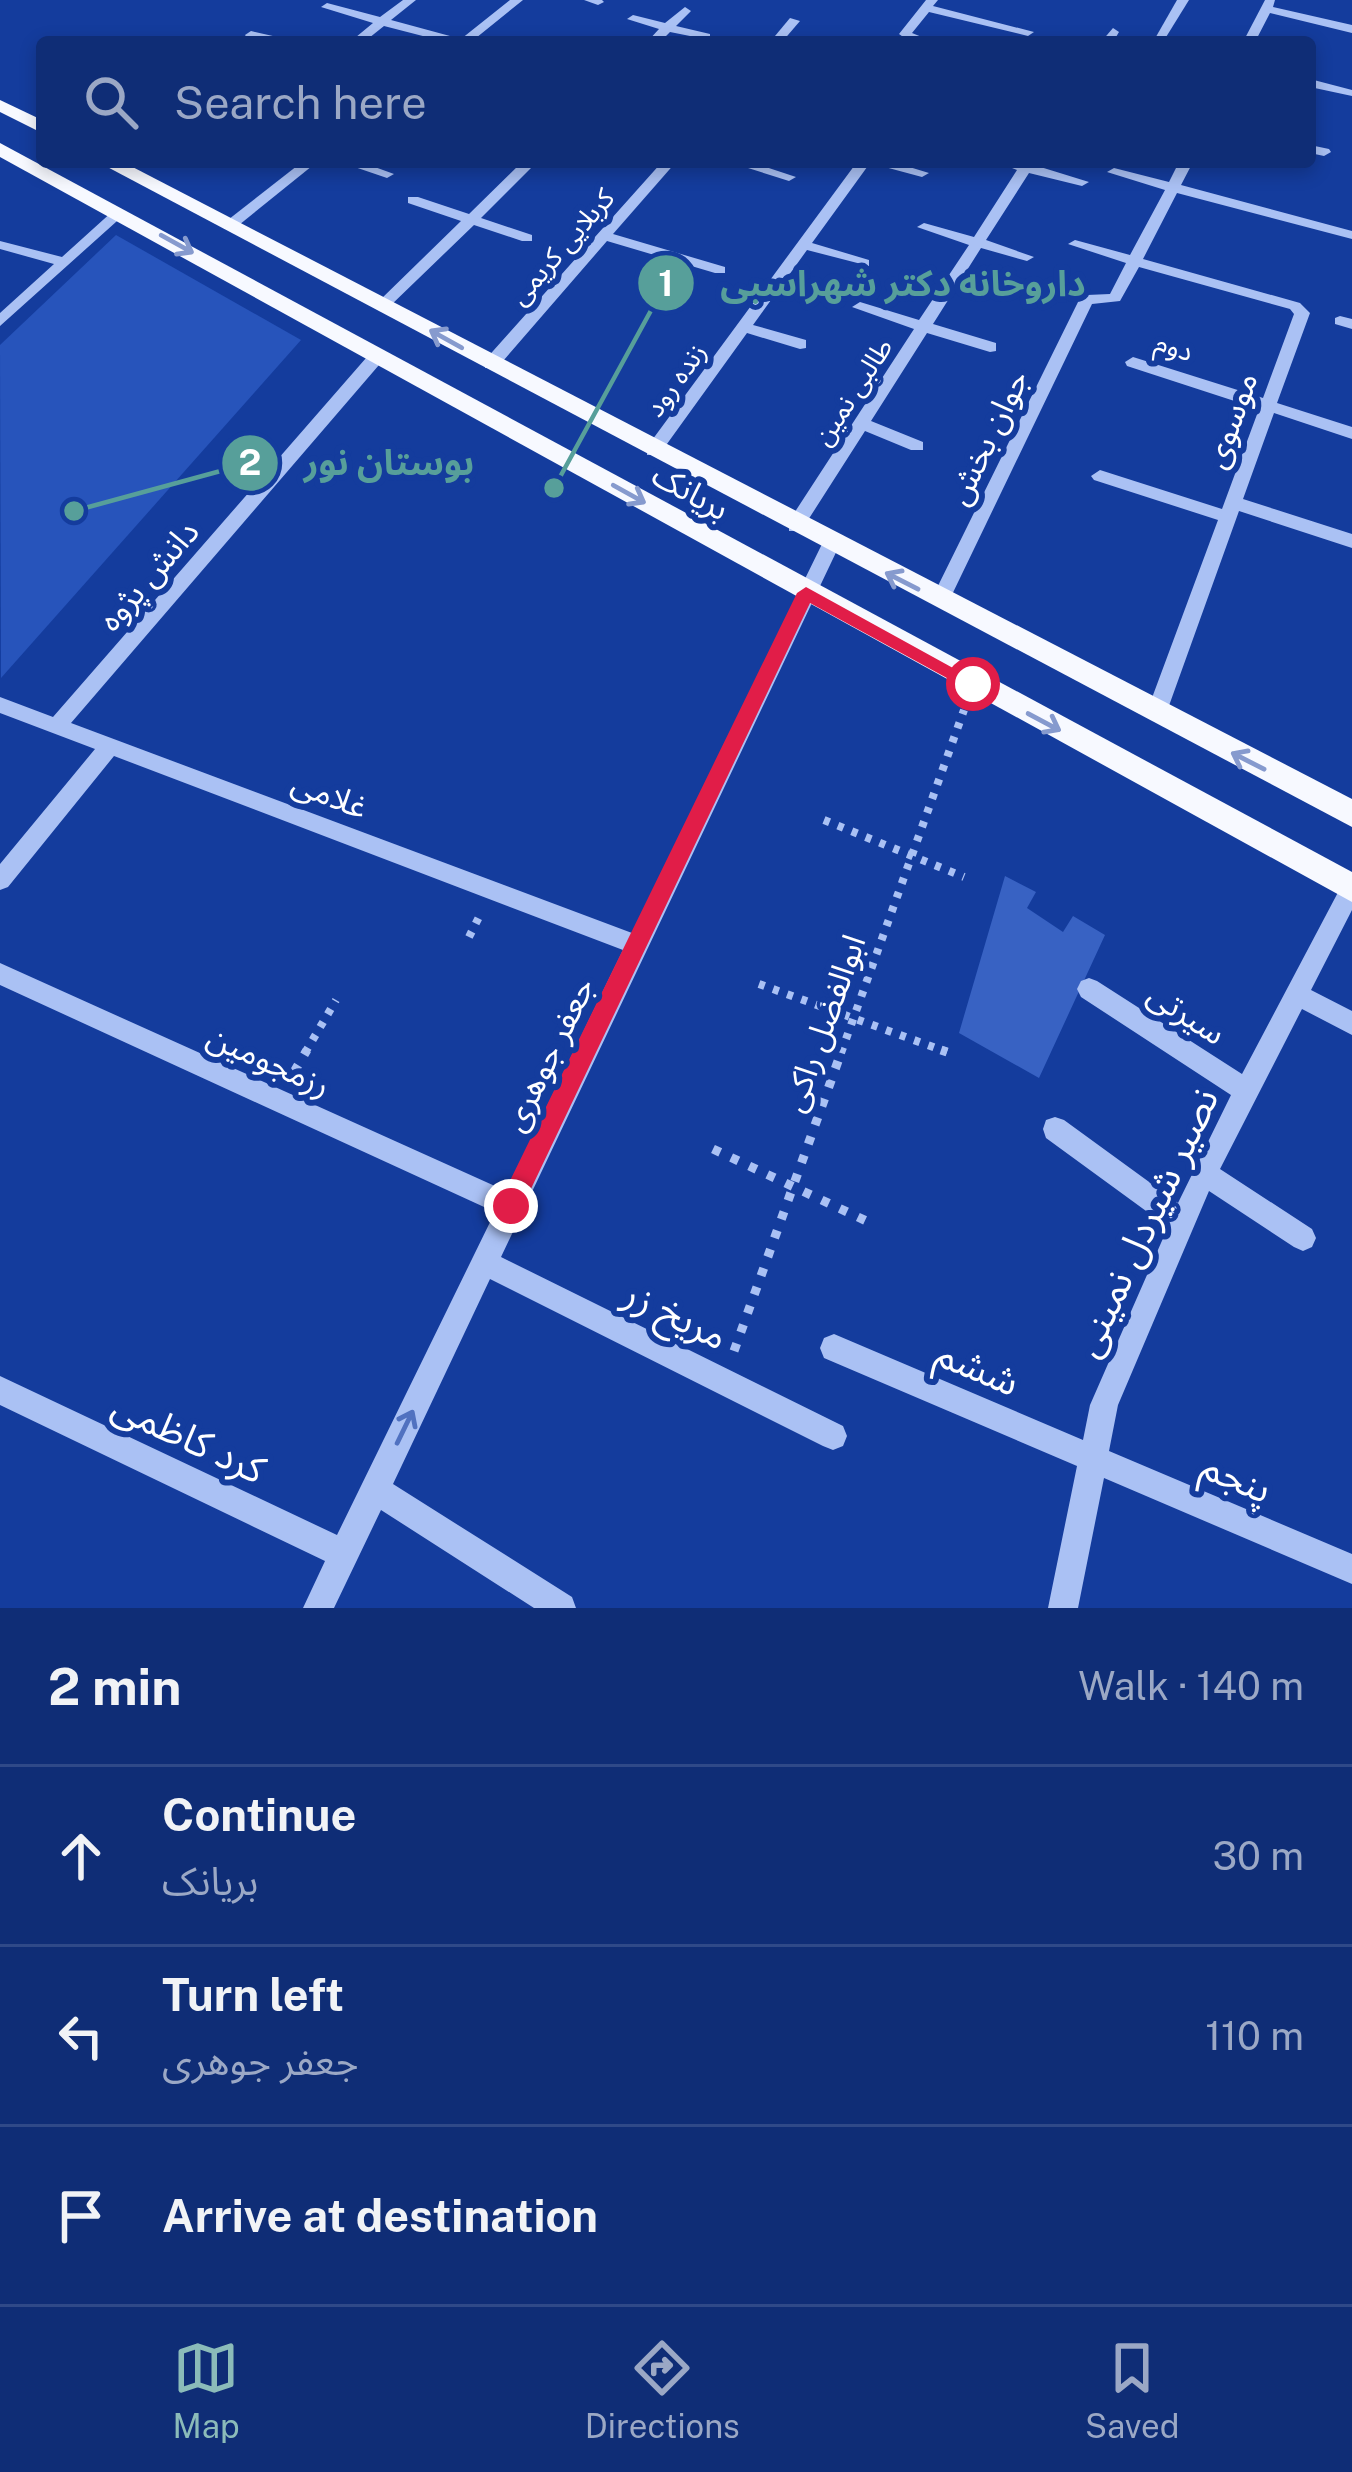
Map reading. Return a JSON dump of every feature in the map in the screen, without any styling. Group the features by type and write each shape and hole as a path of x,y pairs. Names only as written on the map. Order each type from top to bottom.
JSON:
{"main road":[{"path":"0,105 36,124"},
{"name":"بریانک","path":"1,151 1352,888"},
{"name":"بریانک","path":"119,168 1352,814"}],"street":[{"path":"364,36 410,0"},
{"path":"470,36 517,0"},
{"path":"1161,36 1183,0"},
{"path":"911,36 905,34 929,4 1028,32"},
{"path":"1252,36 1268,4 1352,29"},
{"path":"327,7 438,36"},
{"path":"659,36 685,11"},
{"path":"633,19 702,36"},
{"path":"781,36 794,21"},
{"path":"251,34 259,36"},
{"path":"1316,85 1349,93"},
{"path":"229,226 302,168"},
{"path":"367,168 387,174"},
{"path":"383,304 524,168"},
{"name":"کربلایی کریمی","path":"491,364 664,168"},
{"path":"757,168 789,177"},
{"name":"زنده رود","path":"653,451 860,168"},
{"path":"901,168 922,173"},
{"name":"طالبی نمین","path":"795,526 1026,168"},
{"path":"1038,168 1082,182"},
{"path":"1075,244 1133,262 1183,168"},
{"path":"1114,172 1352,236"},
{"path":"413,200 527,238"},
{"path":"0,321 119,213"},
{"path":"924,226 1027,257"},
{"path":"604,236 720,271"},
{"path":"0,245 65,262"},
{"path":"804,245 864,262"},
{"name":"جوان بخش","path":"940,600 1088,300 1114,298 1133,262"},
{"name":"موسوی","path":"1133,262 1300,310 1156,714"},
{"path":"860,307 990,347"},
{"path":"744,327 800,344"},
{"name":"دانش پژوه","path":"57,726 379,354"},
{"name":"دوم","path":"1133,362 1352,433"},
{"path":"861,423 917,446"},
{"path":"1100,476 1352,541"},
{"name":"جعفر جوهری","path":"318,1608 831,544"},
{"name":"غلامی","path":"0,704 637,944"},
{"path":"0,880 110,746"},
{"name":"نصیر شیردل نمینی","path":"1063,1608 1104,1405 1204,1174 1352,888"},
{"name":"رزمجومین","path":"0,974 511,1206"},
{"name":"سیرتی","path":"1089,989 1248,1092"},
{"path":"1297,994 1352,1024"},
{"path":"1055,1130 1183,1222"},
{"path":"1204,1174 1303,1238"},
{"name":"مریخ زر","path":"484,1262 832,1436"},
{"name":"ششم","path":"834,1348 1091,1458"},
{"name":"کرد کاظمی","path":"0,1390 344,1554"},
{"name":"پنجم","path":"1091,1458 1352,1569"},
{"path":"375,1490 561,1608"}],"path":[{"name":"ابوالفضل راکی","path":"724,1381 973,684"},
{"path":"824,820 964,878"},
{"path":"759,984 947,1052"},
{"path":"278,1100 336,1000"},
{"path":"713,1149 875,1225"}],"shaded area":[{"path":"116,235 301,340 1,678 0,345"}],"building":[{"path":"1005,876 1036,892 1027,908 1063,932 1073,916 1105,935 1039,1078 959,1033"}],"place":[{"name":"داروخانه دکتر شهراسبی","path":"554,488"},
{"name":"بوستان نور","path":"74,511"}],"route":[{"path":"511,1206 806,593 973,684"}]}
